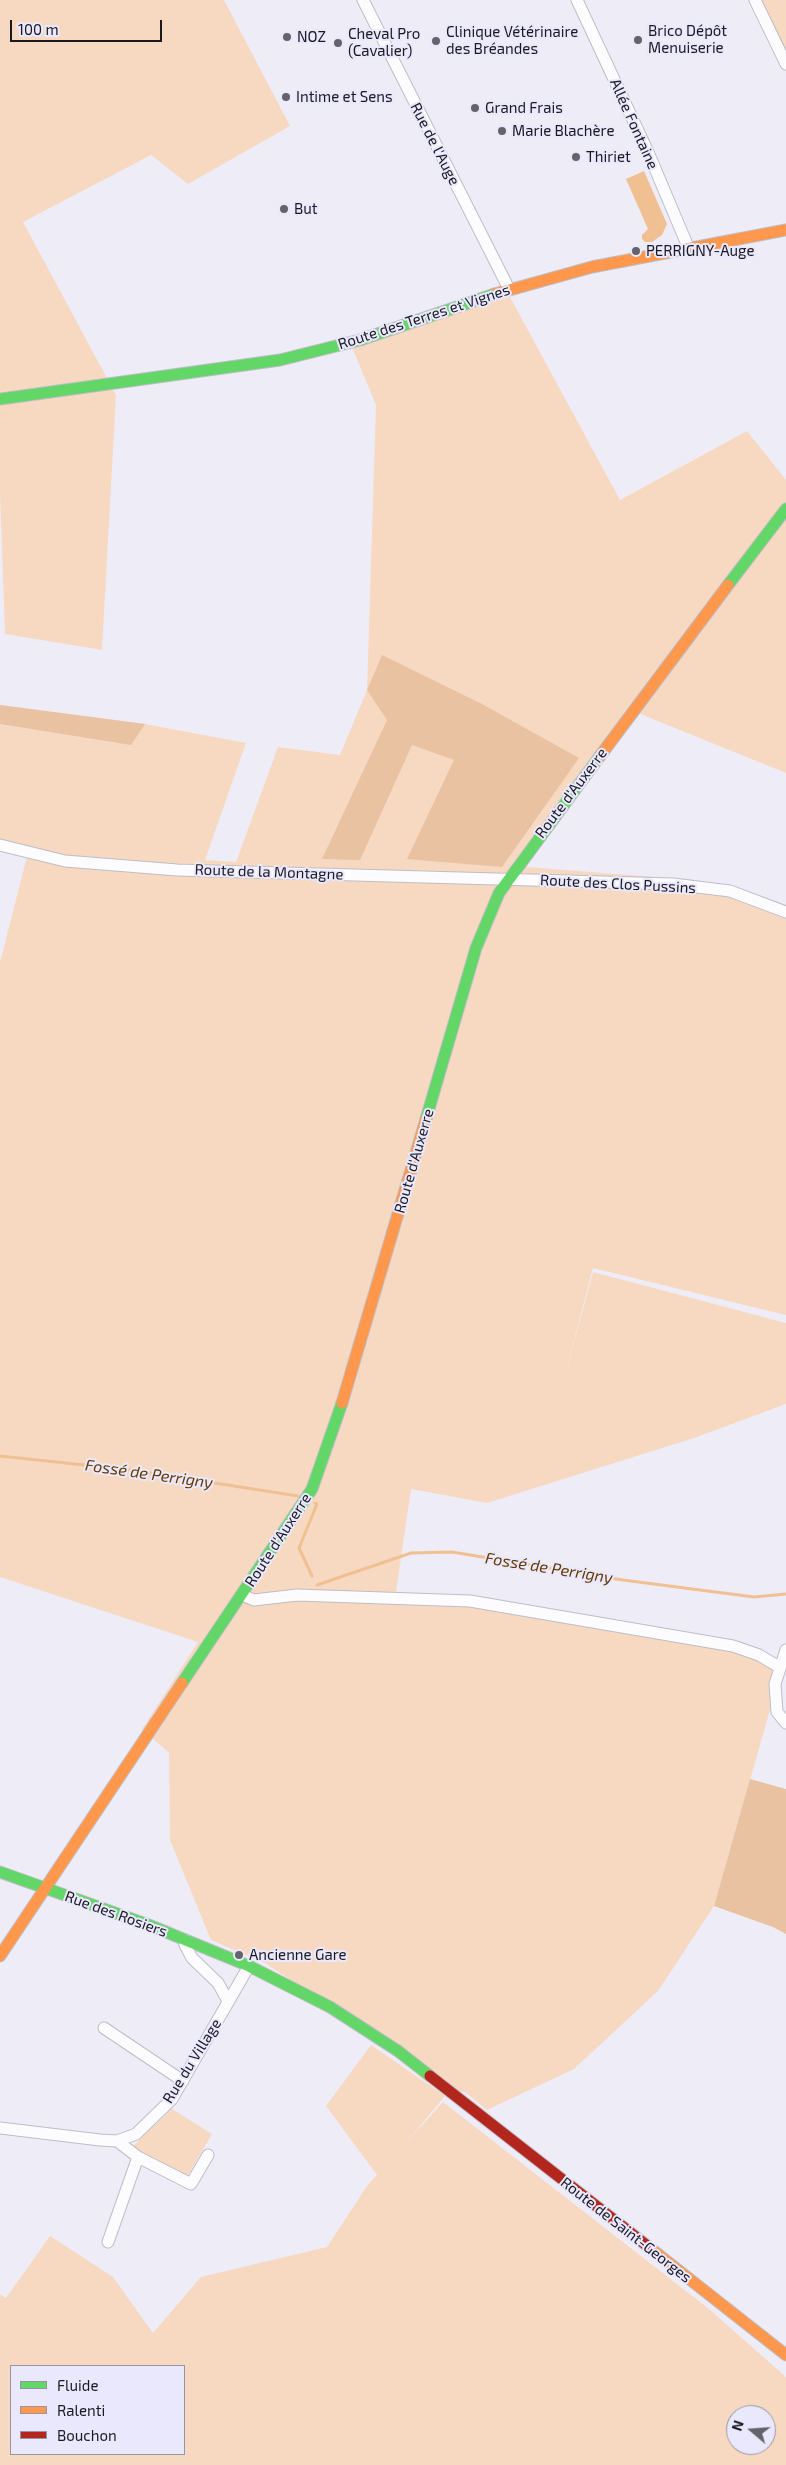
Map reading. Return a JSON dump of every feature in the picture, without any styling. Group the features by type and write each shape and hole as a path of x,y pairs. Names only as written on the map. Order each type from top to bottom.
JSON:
{"street":[{"name":"Rue de l'Auge","path":"362,0 508,289"},
{"name":"Allée Fontaine","path":"577,0 648,152 688,249"},
{"path":"755,0 786,64"},
{"name":"Route des Terres et Vignes","path":"0,399 280,360 378,335 508,289 592,267 786,230"},
{"name":"Route d'Auxerre","path":"0,1956 306,1499 324,1461 476,948 491,908 507,880 786,508"},
{"name":"Route de la Montagne","path":"0,845 65,861 177,870 475,877 507,880"},
{"name":"Route des Clos Pussins","path":"507,880 618,881 673,884 730,891 786,912"},
{"path":"242,1595 254,1600 297,1595 470,1601 733,1646 759,1654 779,1667"},
{"path":"786,1650 775,1684 777,1712 786,1723"},
{"name":"Rue des Rosiers","path":"0,1872 186,1940 249,1966 330,2007 398,2051 467,2104"},
{"name":"Rue des Rosiers","path":"186,1940 184,1945 192,1958 218,1983 228,2001"},
{"name":"Rue du Village","path":"0,2128 116,2141 136,2134 172,2099 249,1966"},
{"path":"104,2028 182,2080"},
{"name":"Route de Saint-Georges","path":"467,2104 786,2355"},
{"path":"116,2141 138,2157 191,2184 208,2155"},
{"path":"108,2242 138,2157"}],"shaded area":[{"path":"0,0 224,0 290,126 188,184 151,155 23,222 116,395 102,650 5,634 0,493"},
{"path":"761,0 786,0 786,54"},
{"path":"644,171 667,224 662,235 652,242 645,242 642,239 642,235 648,229 626,179"},
{"path":"510,297 620,500 747,431 786,480 786,773 638,713 526,867 694,880 786,910 786,1315 593,1268 561,1390 593,1272 786,1323 786,1404 694,1438 487,1503 411,1489 396,1592 739,1646 780,1675 714,1906 658,1991 574,2069 487,2110 465,2092 458,2091 265,1963 211,1940 170,1840 169,1753 142,1729 198,1642 0,1577 0,962 29,849 0,840 0,705 145,724 246,743 205,860 236,862 278,747 340,755 367,690 376,405 351,345"},
{"path":"382,655 482,704 579,758 502,867 407,859 454,760 412,745 360,860 322,859 387,720 367,690"},
{"path":"0,705 145,724 131,745 0,724"},
{"path":"750,1779 786,1789 786,1934 773,1927 714,1906"},
{"path":"371,2045 445,2096 406,2143 443,2102 709,2309 786,2377 786,2465 0,2465 0,2294 6,2298 50,2236 113,2277 153,2333 201,2277 327,2247 367,2186 377,2175 326,2106"},
{"path":"172,2109 212,2134 187,2177 132,2147"}],"waterway":[{"name":"Fossé de Perrigny","path":"0,1456 131,1470 298,1496"},
{"name":"Fossé de Perrigny","path":"312,1576 299,1548 317,1504 315,1503"},
{"name":"Fossé de Perrigny","path":"317,1585 411,1553 452,1552 623,1580 754,1597 786,1594"}],"traffic: fast":[{"path":"0,399 280,360 360,340 495,294"},
{"path":"728,585 786,509"},
{"path":"426,1119 476,948 499,893 600,756"},
{"path":"182,1683 312,1489 342,1403"},
{"path":"0,1872 149,1925 249,1966 330,2007 398,2051 430,2076"}],"traffic: slow":[{"path":"495,294 592,267 786,230"},
{"path":"600,756 728,585"},
{"path":"342,1403 426,1119"},
{"path":"0,1956 182,1683"},
{"path":"650,2248 786,2355"}],"traffic: jam":[{"path":"430,2076 650,2248"}],"place":[{"name":"NOZ","path":"287,37"},
{"name":"Brico Dépôt Menuiserie","path":"638,40"},
{"name":"Clinique Vétérinaire des Bréandes","path":"436,41"},
{"name":"Cheval Pro (Cavalier)","path":"338,43"},
{"name":"Intime et Sens","path":"286,97"},
{"name":"Grand Frais","path":"475,108"},
{"name":"Marie Blachère","path":"502,131"},
{"name":"Thiriet","path":"576,157"},
{"name":"But","path":"284,209"},
{"name":"PERRIGNY-Auge","path":"636,251"},
{"name":"Ancienne Gare","path":"239,1955"}]}
